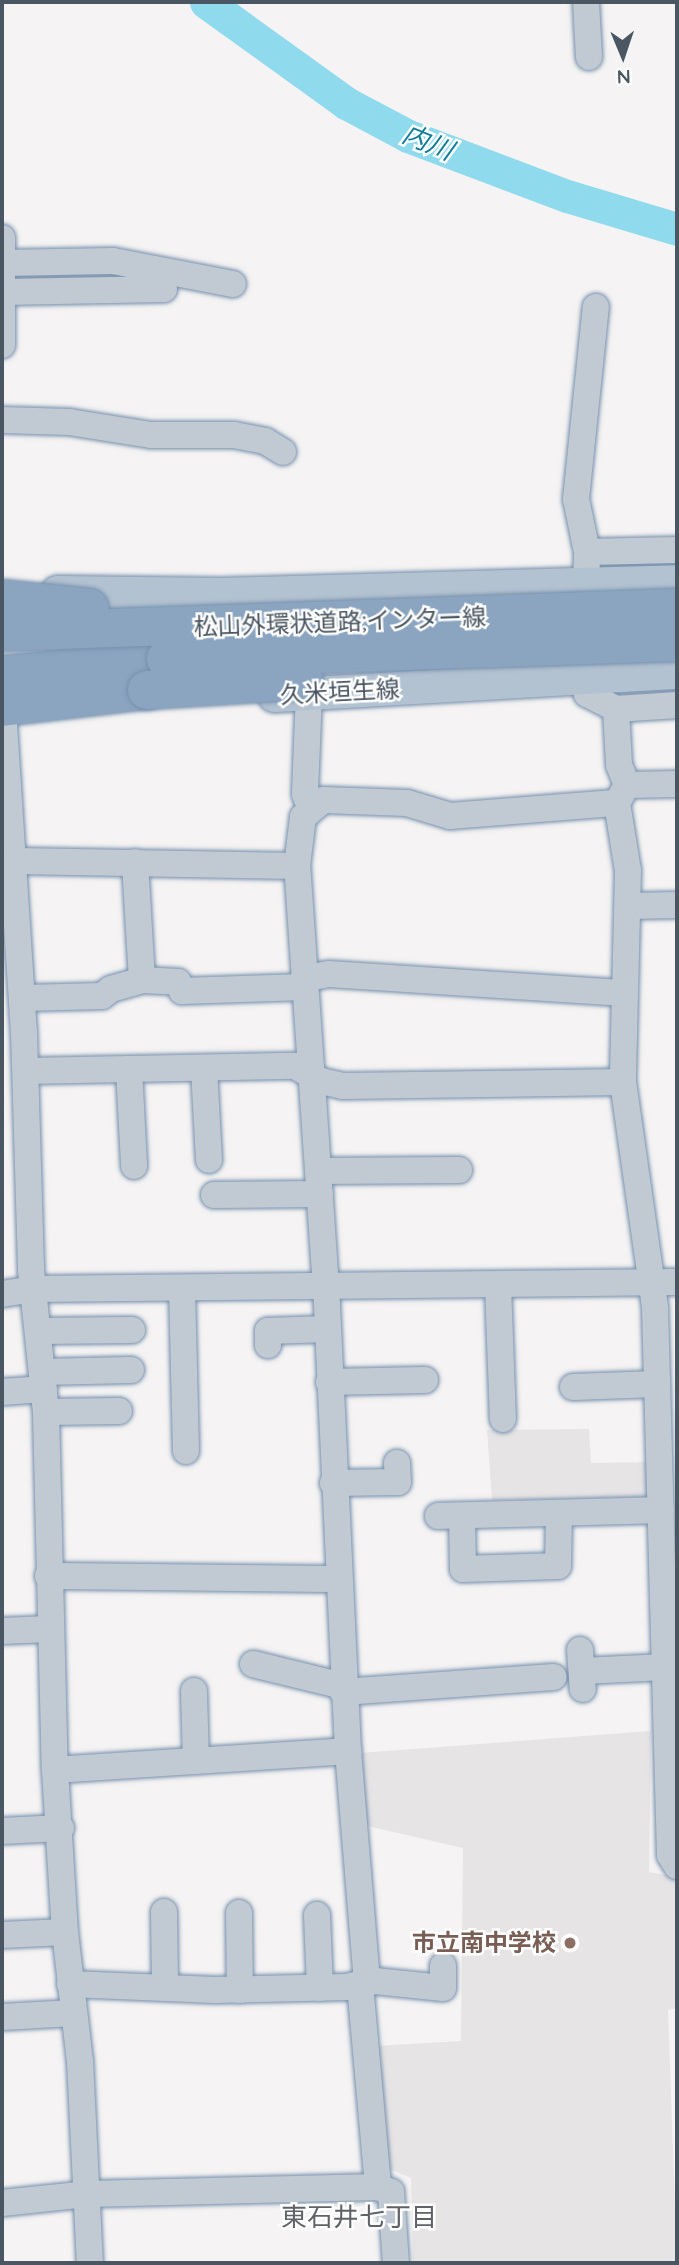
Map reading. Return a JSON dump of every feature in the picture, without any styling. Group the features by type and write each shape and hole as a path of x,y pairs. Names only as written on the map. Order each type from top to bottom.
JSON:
{"highway":[{"path":"4,592 138,611 340,609 501,617"},
{"name":"松山外環状道路;インター線","path":"2,632 501,617 677,608"},
{"name":"松山外環状道路;インター線","path":"2,700 166,659 581,662 677,642"},
{"path":"2,700 581,662"}],"main road":[{"path":"581,662 586,568"},
{"path":"4,592 194,593 586,568 677,581"},
{"path":"194,593 201,700"},
{"name":"久米垣生線","path":"2,700 201,700 309,693 581,662 677,672"}],"street":[{"path":"586,2 589,57"},
{"path":"2,239 2,345"},
{"path":"3,282 113,261 233,284"},
{"path":"3,282 164,289"},
{"path":"596,307 576,499 586,568 677,550"},
{"path":"2,420 69,422 151,435 234,435 265,441 283,452"},
{"path":"581,662 587,694 616,709 677,705"},
{"path":"309,693 305,794 310,807 301,827 297,866 308,1073 326,1288 343,1689 378,2187"},
{"path":"2,700 10,856 10,931 23,998 13,1032 26,1071 34,1289 44,1391 48,1629 55,1770 90,2263"},
{"path":"616,709 628,906 623,1082 634,1140 648,1282 654,1308 657,1384 668,1429 666,1526 672,1729 670,1855 677,1866"},
{"path":"310,807 332,799 407,803 450,816 622,794 677,784"},
{"path":"10,856 297,866"},
{"path":"135,862 142,980"},
{"path":"628,906 677,905"},
{"path":"23,998 102,996 142,980 178,982 182,991 303,983 329,974 624,993"},
{"path":"26,1071 295,1066 342,1086 623,1082"},
{"path":"204,1068 209,1160"},
{"path":"129,1069 134,1166"},
{"path":"214,1195 319,1182 431,1161 459,1170"},
{"path":"2,1294 34,1289 326,1288 677,1282"},
{"path":"498,1285 503,1419"},
{"path":"182,1288 196,1418 186,1451"},
{"path":"268,1345 268,1331 327,1329"},
{"path":"39,1331 132,1331"},
{"path":"2,1392 44,1391 131,1370"},
{"path":"329,1382 425,1380"},
{"path":"573,1387 657,1384"},
{"path":"44,1391 119,1411"},
{"path":"333,1483 398,1482 397,1463"},
{"path":"559,1513 558,1566 463,1569 450,1516 559,1513 666,1526"},
{"path":"48,1576 338,1579"},
{"path":"2,1631 48,1629"},
{"path":"582,1670 669,1669"},
{"path":"263,1672 343,1689 436,1694 522,1688 553,1677"},
{"path":"194,1691 196,1761"},
{"path":"55,1770 348,1751"},
{"path":"2,1831 61,1828"},
{"path":"164,1912 165,1988"},
{"path":"239,1913 240,1990"},
{"path":"317,1915 320,1988"},
{"path":"2,1935 65,1932"},
{"path":"70,1984 240,1990 320,1988 363,1983 443,1988 443,1966"},
{"path":"2,2017 74,2013"},
{"path":"2,2203 87,2194 378,2187 391,2192 396,2263"}],"shaded area":[{"path":"589,1429 591,1463 654,1462 655,1497 492,1500 487,1430"},
{"name":"市立南中学校","path":"651,1731 649,1872 677,1877 677,2008 668,2010 677,2263 413,2263 411,2178 385,2167 375,2046 461,2041 463,1848 363,1825 360,1753"}],"waterway":[{"name":"内川","path":"206,2 346,103 408,136 567,196 677,229"}],"place":[{"name":"市立南中学校","path":"570,1943"}],"district":[{"name":"東石井七丁目","path":"359,2217"}]}
